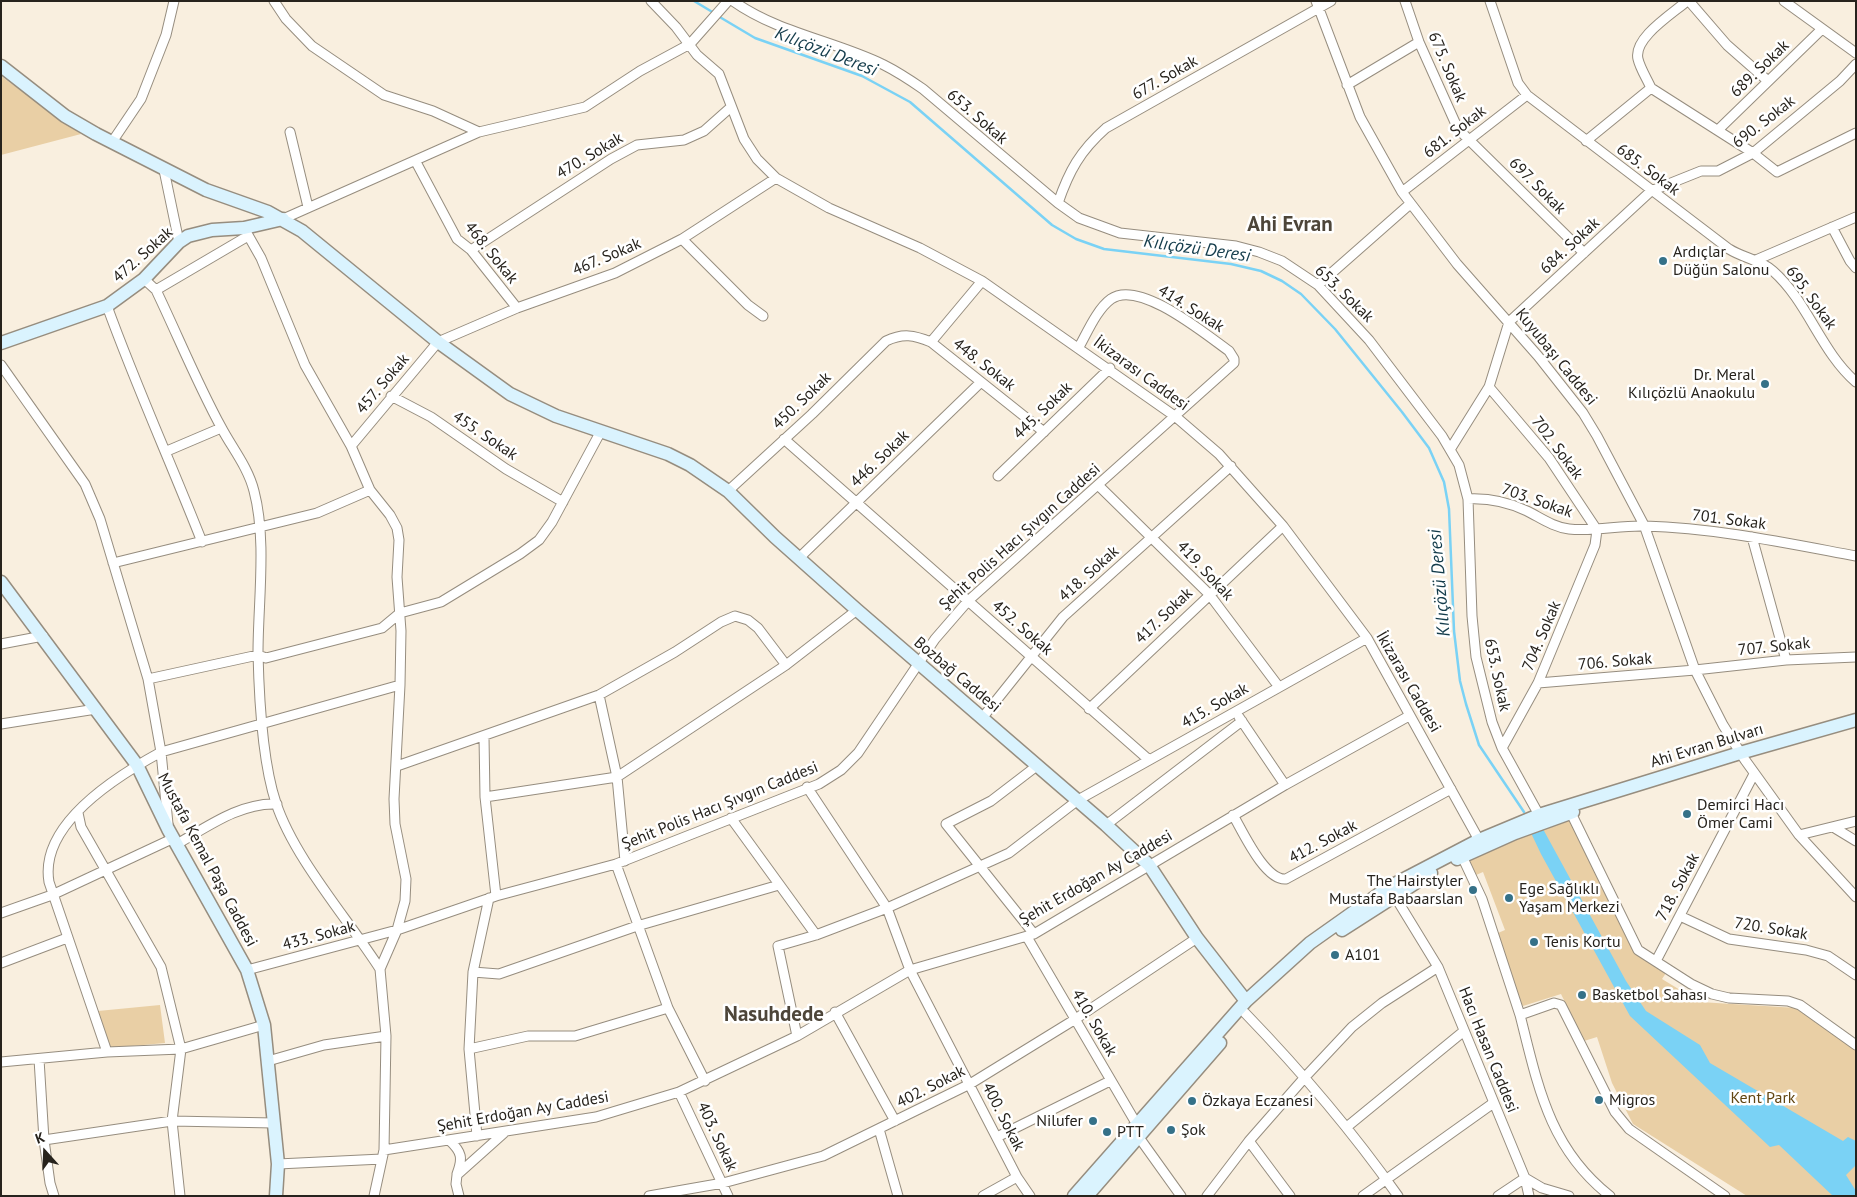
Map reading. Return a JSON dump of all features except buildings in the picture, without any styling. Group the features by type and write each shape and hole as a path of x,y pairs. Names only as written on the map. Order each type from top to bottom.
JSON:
{"street":[{"path":"112,142 140,99 166,35 174,1"},
{"path":"274,1 286,19 312,46 384,95 433,111 479,132"},
{"name":"İkizarası Caddesi","path":"651,1 690,44 703,62 720,74 731,107 750,149 776,178 829,208 920,248 982,281 1110,368 1176,417 1206,441 1231,466 1283,526 1367,638 1479,840"},
{"path":"283,219 416,162 479,132 585,107 640,71 690,44 728,1"},
{"name":"653. Sokak","path":"733,1 761,19 883,64 904,76 923,89 1058,203 1079,218 1120,233 1236,246 1259,252 1282,261 1318,285 1369,340 1451,448 1459,465 1468,499 1472,616 1476,657 1492,722 1502,748 1539,815"},
{"name":"677. Sokak","path":"1058,203 1068,175 1086,145 1106,128 1317,5 1331,1"},
{"name":"675. Sokak","path":"1405,1 1419,42 1447,108 1458,128 1470,140"},
{"path":"1490,1 1518,83 1526,95"},
{"path":"1768,81 1727,45 1688,1 1642,39 1637,48 1638,59 1651,88 1753,153 1777,172 1856,133"},
{"path":"1784,1 1856,53"},
{"name":"Kuyubaşı Caddesi","path":"1317,5 1347,85 1376,147 1402,192 1457,264 1509,322 1583,413 1644,526 1695,670 1707,697 1742,756 1799,836 1856,897"},
{"name":"689. Sokak","path":"1718,130 1822,29"},
{"path":"1347,85 1419,42"},
{"name":"690. Sokak","path":"1651,191 1700,171 1718,171 1753,153 1840,81 1856,64"},
{"name":"Bozbağ Caddesi","path":"1,66 65,116 112,142 206,190 283,219 302,231 438,342 510,394 556,416 679,459 728,491 857,610 1038,765 1149,865 1197,938 1246,1007"},
{"path":"1586,141 1651,88"},
{"name":"681. Sokak","path":"1402,192 1526,95"},
{"name":"685. Sokak","path":"1526,95 1729,249 1742,257 1756,260"},
{"name":"470. Sokak","path":"471,250 611,159 637,145 684,140 704,131 731,107"},
{"path":"290,132 308,208"},
{"name":"697. Sokak","path":"1470,140 1584,254"},
{"name":"468. Sokak","path":"416,162 457,239 471,250 517,308"},
{"path":"164,170 179,242"},
{"name":"467. Sokak","path":"438,342 517,308 615,273 682,239 776,178"},
{"name":"684. Sokak","path":"1509,322 1651,191"},
{"path":"1318,285 1410,204"},
{"path":"1756,260 1856,216"},
{"name":"472. Sokak","path":"1,343 107,306 144,279 179,242 201,232 246,232 283,219"},
{"path":"1832,227 1850,261 1856,268"},
{"path":"156,290 246,232 261,258 305,365 351,446 370,490 390,515 397,528 400,540 397,577 400,613 400,686 394,799 396,824 406,879 405,901 397,930 380,969"},
{"path":"682,239 748,305 763,316"},
{"name":"695. Sokak","path":"1756,260 1773,271 1789,290 1828,348 1856,382"},
{"path":"144,279 156,290 221,428 246,470 254,490 260,528 258,655 262,722 270,782 277,804 301,854 380,969 386,1036 383,1155 374,1196"},
{"path":"931,342 982,281"},
{"name":"414. Sokak","path":"1079,347 1106,303 1112,298 1120,295 1143,298 1157,303 1228,350 1234,359 1234,363 1229,370"},
{"path":"107,306 132,375 167,452 202,542"},
{"path":"1451,448 1489,387 1509,322"},
{"name":"448. Sokak","path":"898,336 909,335 931,342 1044,432"},
{"name":"450. Sokak","path":"728,491 886,340 898,336"},
{"name":"457. Sokak","path":"351,446 438,342"},
{"path":"1,365 85,484 100,519 148,679 162,752 173,837"},
{"name":"445. Sokak","path":"998,476 1110,368"},
{"name":"Şehit Polis Hacı Şıvgın Caddesi","path":"397,930 492,897 620,862 830,778 858,753 935,638 968,601 1229,370"},
{"name":"446. Sokak","path":"799,558 981,382"},
{"name":"702. Sokak","path":"1489,387 1549,458 1597,530"},
{"name":"455. Sokak","path":"391,396 431,417 506,469 562,502"},
{"path":"167,452 221,428"},
{"path":"148,679 258,655 266,658 382,628 400,613 441,602 540,540 601,431"},
{"name":"452. Sokak","path":"784,439 858,501 1089,709 1150,760"},
{"name":"418. Sokak","path":"982,718 1064,617 1231,466"},
{"name":"419. Sokak","path":"1099,486 1209,594 1279,687"},
{"path":"113,563 317,513 370,490"},
{"name":"703. Sokak","path":"1468,499 1501,502 1518,507 1539,519 1566,529 1597,530"},
{"name":"417. Sokak","path":"1089,709 1283,526"},
{"name":"701. Sokak","path":"1597,530 1644,526 1752,537 1856,556"},
{"name":"704. Sokak","path":"1502,748 1538,683 1596,545 1597,530"},
{"path":"1752,537 1786,660"},
{"name":"Mustafa Kemal Paşa Caddesi","path":"1,582 137,765 173,837 248,970 264,1025 278,1164 276,1196"},
{"path":"485,797 617,777 786,665 857,610"},
{"path":"397,766 599,695 675,652 721,622 735,616 748,620 758,628 786,665"},
{"path":"1,644 43,636"},
{"name":"415. Sokak","path":"797,1036 778,946 816,935 887,908 1009,853 1078,800 1367,638"},
{"name":"707. Sokak","path":"1695,670 1786,660 1856,657"},
{"name":"706. Sokak","path":"1538,683 1695,670"},
{"path":"107,1052 52,895 46,869 49,853 58,836 95,795 137,765 162,752 262,722 400,686"},
{"path":"599,695 617,777 620,862 638,926 668,1008 705,1081"},
{"path":"1,724 96,709"},
{"path":"1235,711 1285,785"},
{"name":"Şehit Erdoğan Ay Caddesi","path":"278,1164 383,1155 449,1140 504,1133 596,1117 679,1092 797,1036 834,1012 910,970 1030,936 1285,785 1409,716"},
{"path":"1106,825 1242,720"},
{"name":"Ahi Evran Bulvarı","path":"1570,809 1856,720"},
{"name":"Ahi Evran Bulvarı","path":"1742,756 1856,728"},
{"path":"477,1136 469,1049 473,972 492,897 485,797 484,737"},
{"name":"410. Sokak","path":"1038,765 991,801 946,824 1030,936 1074,1020 1136,1123"},
{"name":"718. Sokak","path":"1656,961 1754,774"},
{"name":"400. Sokak","path":"807,787 887,908 910,970 1017,1177 1030,1196"},
{"name":"412. Sokak","path":"1233,816 1269,873 1280,880 1286,879 1451,789"},
{"path":"1,913 52,895 105,872 173,837 245,809 264,804 277,804"},
{"path":"1087,1196 1246,1007 1306,957 1394,894 1479,840 1539,815 1570,809"},
{"path":"1074,1196 1136,1123 1286,963 1350,913 1408,876 1570,809"},
{"path":"1570,809 1638,950 1691,984 1712,994 1729,998 1788,1001 1800,1005 1856,1045"},
{"path":"78,813 81,827 105,872 162,967 181,1049 172,1121 180,1196"},
{"path":"731,818 816,935"},
{"path":"1799,836 1856,821"},
{"path":"1833,827 1856,841"},
{"path":"1461,853 1496,936 1520,1015 1541,1097 1558,1136 1577,1166 1610,1196"},
{"path":"473,972 499,974 638,926 778,885"},
{"name":"Hacı Hasan Caddesi","path":"1394,894 1438,967 1492,1104 1525,1178 1529,1196"},
{"name":"720. Sokak","path":"1680,916 1729,939 1828,956 1856,975"},
{"name":"433. Sokak","path":"248,970 397,930"},
{"path":"1,963 67,938"},
{"name":"402. Sokak","path":"648,1196 722,1183 822,1156 895,1122 970,1084 1074,1020 1197,938"},
{"path":"1207,1196 1249,1141 1352,1027 1382,1003 1438,967"},
{"path":"1520,1015 1554,1003 1561,1005 1615,1112 1629,1129 1725,1196"},
{"path":"1246,1007 1348,1126 1398,1196"},
{"path":"469,1049 528,1036 576,1036 668,1008"},
{"path":"834,1012 895,1122"},
{"path":"1,1062 107,1052 181,1049 264,1025"},
{"path":"1348,1126 1464,1031"},
{"path":"268,1061 324,1045 386,1036"},
{"path":"39,1059 44,1140 50,1183 54,1196"},
{"path":"997,1137 1110,1081"},
{"name":"403. Sokak","path":"679,1092 728,1196"},
{"path":"1363,1196 1492,1104"},
{"path":"44,1140 172,1121 274,1123"},
{"path":"879,1129 898,1196"},
{"path":"457,1175 504,1133"},
{"path":"1138,1136 1181,1196"},
{"path":"449,1140 459,1149 462,1160 456,1184 459,1196"},
{"path":"1249,1141 1290,1196"},
{"path":"983,1196 1017,1177"},
{"path":"1498,1196 1525,1178 1542,1188 1569,1196"}],"green space":[{"path":"1,76 5,79 81,134 1,155"},
{"name":"Kent Park","path":"1568,818 1636,953 1666,973 1662,979 1700,1002 1797,1008 1856,1051 1856,1196 1747,1196 1633,1124 1612,1083 1597,1037 1584,1041 1561,994 1523,1006 1519,1002 1498,933 1505,930 1483,872 1476,875 1469,861 1470,858"},
{"path":"160,1005 165,1043 110,1048 98,1011"}],"water":[{"path":"1543,829 1626,981 1646,1011 1700,1045 1710,1063 1843,1141 1848,1137 1856,1141 1856,1165 1846,1175 1856,1191 1856,1196 1833,1196 1779,1145 1770,1147 1630,1016 1531,833"}],"waterway":[{"name":"Kılıçözü Deresi","path":"694,1 714,13"},
{"name":"Kılıçözü Deresi","path":"718,16 755,38 862,76 910,102 1052,225 1076,239 1104,249 1231,264 1261,271 1282,281 1301,294 1335,329 1402,412 1429,448 1444,482 1449,509 1454,631 1460,681 1479,745 1524,812"}],"place":[{"name":"Ardıçlar Düğün Salonu","path":"1663,261"},
{"name":"Dr. Meral Kılıçözlü Anaokulu","path":"1765,384"},
{"name":"Demirci Hacı Ömer Cami","path":"1687,814"},
{"name":"The Hairstyler Mustafa Babaarslan","path":"1473,890"},
{"name":"Ege Sağlıklı Yaşam Merkezi","path":"1509,898"},
{"name":"Tenis Kortu","path":"1534,942"},
{"name":"A101","path":"1335,955"},
{"name":"Basketbol Sahası","path":"1582,995"},
{"name":"Migros","path":"1599,1100"},
{"name":"Özkaya Eczanesi","path":"1192,1101"},
{"name":"Nilufer","path":"1093,1121"},
{"name":"Şok","path":"1171,1130"},
{"name":"PTT","path":"1107,1132"}],"district":[{"name":"Ahi Evran","path":"1290,225"},
{"name":"Nasuhdede","path":"774,1015"}]}
